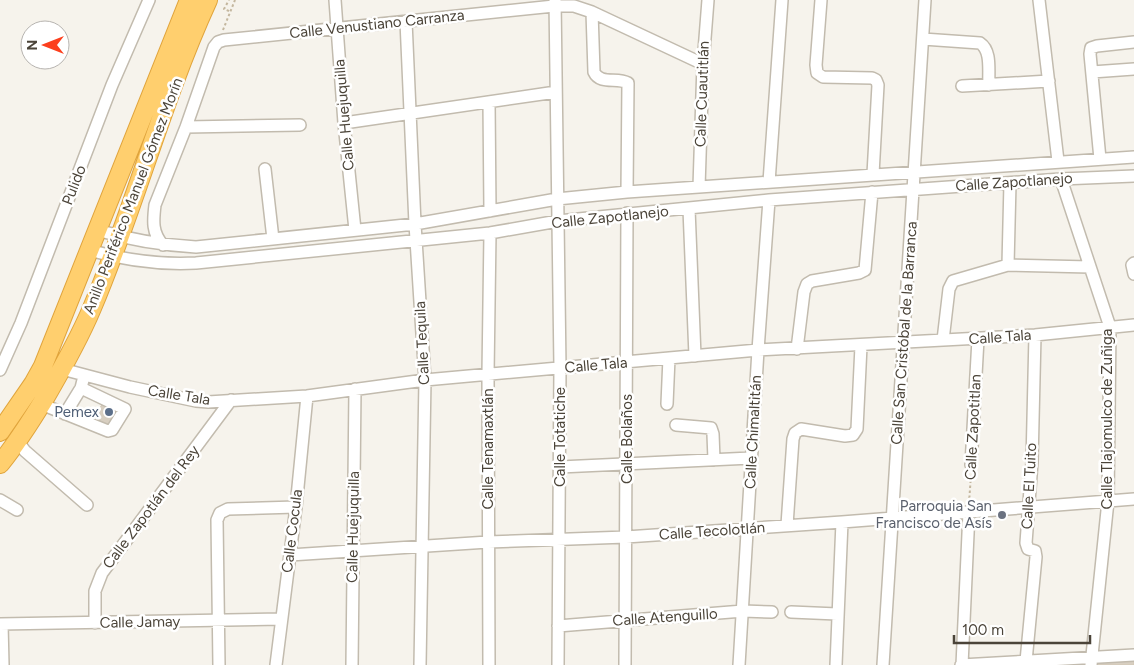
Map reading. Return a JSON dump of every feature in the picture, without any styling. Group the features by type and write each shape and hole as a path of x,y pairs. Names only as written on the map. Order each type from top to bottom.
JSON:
{"highway":[{"name":"Anillo Periférico Manuel Gómez Morín","path":"0,432 43,366 189,0"},
{"name":"Anillo Periférico Manuel Gómez Morín","path":"0,464 18,442 41,404 92,309 113,257 176,80 208,0"}],"street":[{"name":"Pulido","path":"0,370 25,314 112,86 148,0"},
{"name":"Calle Huejuquilla","path":"335,0 344,123 355,230"},
{"name":"Calle Cuautitlán","path":"699,187 703,64 708,0"},
{"path":"769,182 782,0"},
{"path":"821,0 817,73 823,77 872,78 876,80 878,85 873,174"},
{"name":"Calle San Cristóbal de la Barranca","path":"883,665 925,0"},
{"path":"1039,0 1058,161"},
{"name":"Calle Venustiano Carranza","path":"218,42 555,3 574,6 592,12 703,64"},
{"name":"Calle Totatiche","path":"555,3 560,368 558,665"},
{"path":"592,12 594,72 596,77 602,80 623,80 628,83 628,192"},
{"name":"Calle Tequila","path":"406,21 415,224 425,380 420,665"},
{"path":"923,39 980,43 988,53 989,85"},
{"path":"163,245 157,238 154,230 155,206 186,127 214,47 218,42"},
{"path":"1100,159 1091,48 1134,42"},
{"path":"1092,72 1134,69"},
{"path":"962,86 1049,81"},
{"path":"344,123 556,92"},
{"path":"489,102 490,211"},
{"path":"186,127 300,125"},
{"name":"Calle Zapotlanejo","path":"97,230 120,237 163,245 196,247 415,224 557,199 628,192 1134,157"},
{"path":"265,168 273,239"},
{"name":"Calle Zapotlanejo","path":"89,250 113,257 171,264 196,263 490,233 558,221 769,200 914,188 1134,176"},
{"name":"Calle Tlajomulco de Zuñiga","path":"1061,179 1110,327 1108,501 1092,661"},
{"path":"1008,265 1010,182"},
{"path":"797,349 804,292 807,284 812,281 859,273 865,270 872,192"},
{"name":"Calle Chimaltitán","path":"739,665 769,200"},
{"path":"689,209 695,356"},
{"name":"Calle Bolaños","path":"625,665 627,214"},
{"name":"Calle Tenamaxtlán","path":"488,665 490,233"},
{"path":"1134,263 1132,264 1134,274"},
{"path":"943,340 949,288 953,281 1008,265 1090,267"},
{"name":"Calle Tala","path":"62,368 130,387 196,401 232,400 306,396 425,380 758,350 903,344 1035,335 1134,325"},
{"name":"Calle El Tuito","path":"1026,661 1036,556 1035,551 1028,550 1026,543 1032,462 1035,335"},
{"name":"Calle Zapotitlan","path":"971,465 978,339"},
{"path":"787,525 795,433 801,430 845,436 853,434 857,429 862,346"},
{"path":"667,404 669,358"},
{"path":"65,414 81,388 85,375"},
{"path":"41,404 108,431 115,428 125,409 130,387"},
{"path":"81,388 125,409"},
{"name":"Calle Huejuquilla","path":"352,665 355,390"},
{"name":"Calle Cocula","path":"276,665 296,507 306,396"},
{"name":"Calle Zapotlán del Rey","path":"95,622 95,591 102,573 232,400"},
{"path":"676,425 711,428 714,460"},
{"path":"18,442 25,451 87,505"},
{"path":"560,468 751,458"},
{"name":"Calle Tecolotlán","path":"290,555 488,542 626,537 748,529 1134,499"},
{"path":"0,500 17,510"},
{"path":"219,665 217,520 220,513 228,509 296,507"},
{"path":"969,512 962,665 1026,661 1092,661 1134,655"},
{"path":"836,665 842,522"},
{"name":"Calle Atenguillo","path":"558,626 743,612 772,612"},
{"path":"791,612 838,614"},
{"name":"Calle Jamay","path":"1,624 281,619"},
{"path":"1,624 3,665"}],"path":[{"path":"229,0 224,9 230,12"},
{"path":"218,42 235,0"},
{"name":"Calle Zapotitlan","path":"969,512 971,465"}],"building":[{"name":"Pemex","path":"106,397 123,404 111,427 94,419"},
{"path":"1134,658 1134,665 1096,665 1097,660"}],"place":[{"name":"Pemex","path":"109,412"},
{"name":"Parroquia San Francisco de Asís","path":"1002,515"}]}
